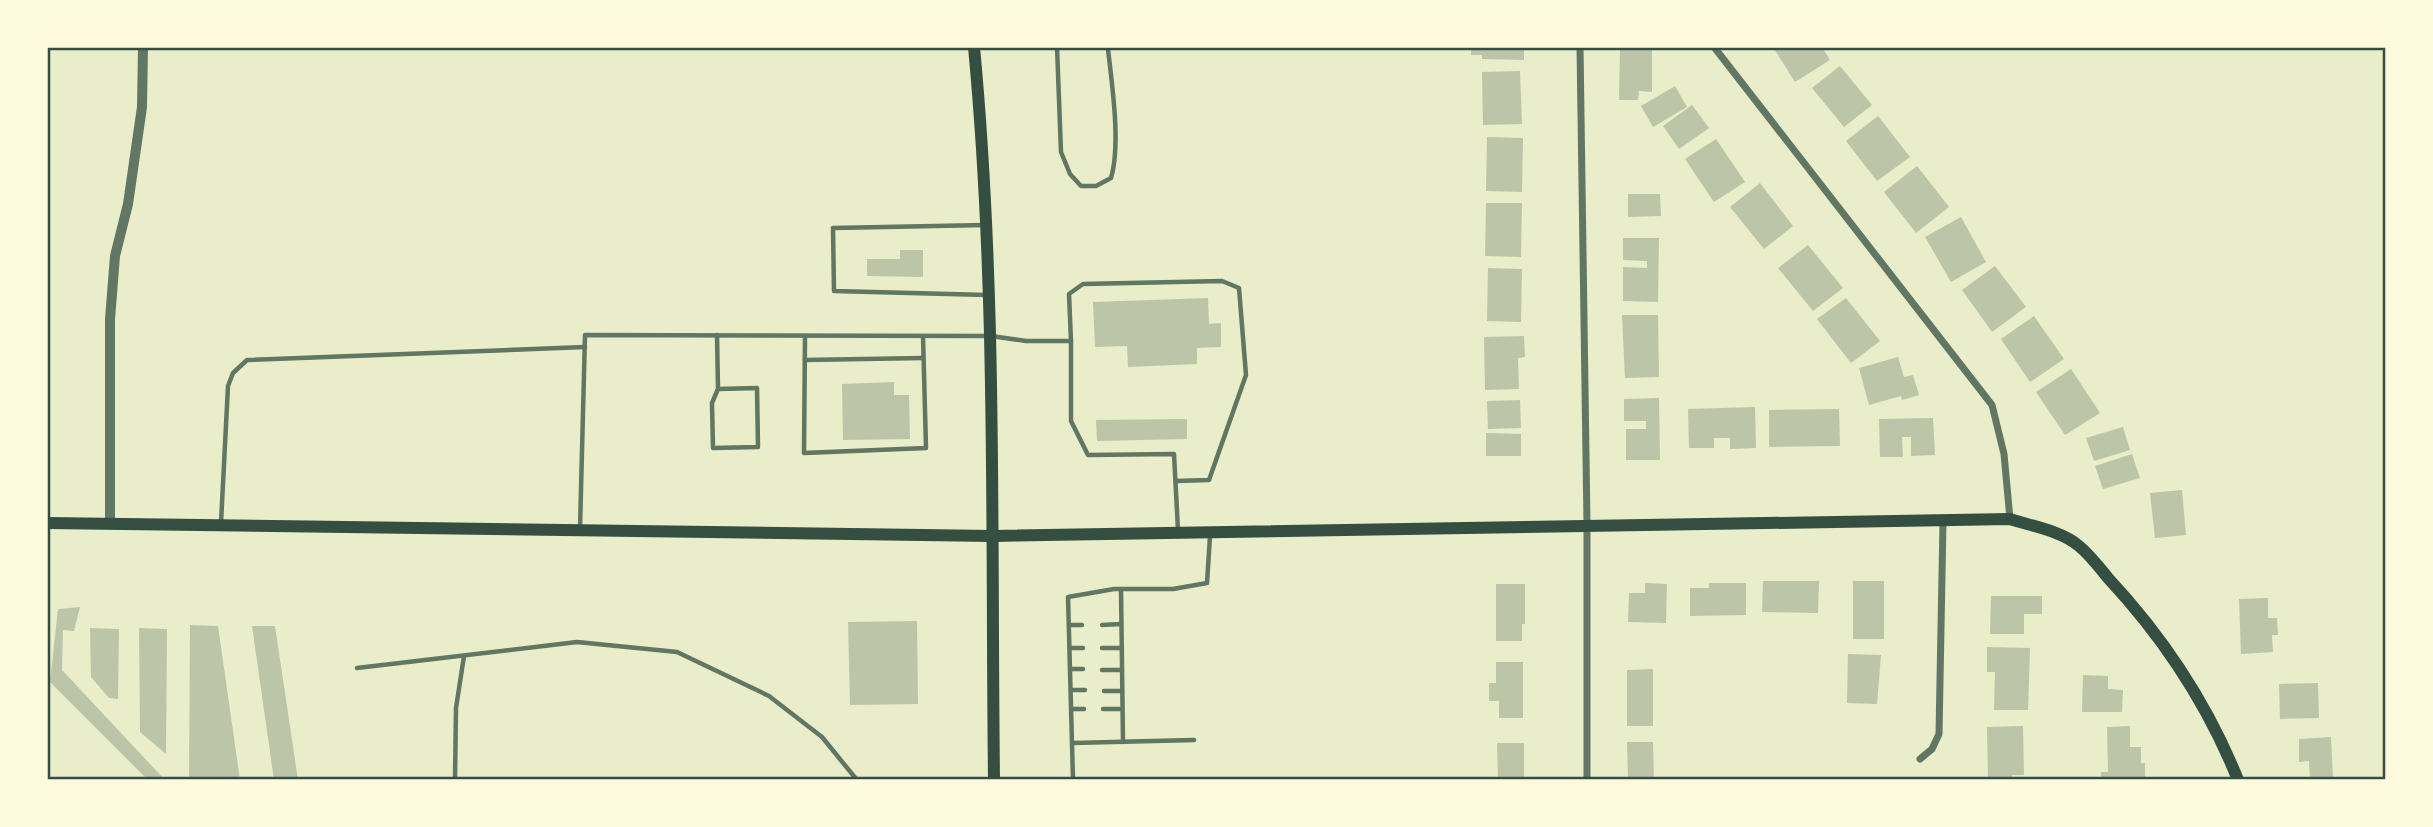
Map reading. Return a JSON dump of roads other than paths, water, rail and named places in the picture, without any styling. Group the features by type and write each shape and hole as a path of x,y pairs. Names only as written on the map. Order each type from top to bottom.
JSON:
{"main road":[{"path":"974,47 983,145 990,295 994,780"},
{"path":"47,523 993,536 2010,519 2078,545 2133,605 2198,697 2228,753 2238,780"}],"street":[{"path":"110,523 111,307 115,256 128,204 142,107 143,47"},
{"path":"1580,47 1587,524 1587,780"},
{"path":"1714,47 1992,405 2004,454 2010,519"},
{"path":"1920,759 1932,749 1939,734 1943,522"}],"lane":[{"path":"1057,47 1061,152 1070,174 1081,186 1096,186 1111,178 1115,163 1112,85 1106,47"},
{"path":"987,225 833,228 834,291 990,295"},
{"path":"1175,481 1209,480 1246,375 1239,288 1222,281 1083,284 1069,294 1072,421 1088,455 1174,453 1175,481 1178,532"},
{"path":"580,529 585,335 991,336 1026,341 1071,341"},
{"path":"718,335 718,389 712,403 713,448 758,447 757,388 718,389"},
{"path":"804,336 804,453 926,448 923,336"},
{"path":"221,524 228,386 233,373 247,360 585,347"},
{"path":"804,360 923,358"},
{"path":"1073,780 1068,597 1121,589 1173,589 1207,583 1210,531"},
{"path":"1121,589 1123,742"},
{"path":"1102,625 1121,624"},
{"path":"1069,625 1082,625"},
{"path":"357,668 577,642 677,652 769,696 822,737 857,780"},
{"path":"1070,648 1083,648"},
{"path":"1102,648 1122,648"},
{"path":"455,780 456,708 464,656"},
{"path":"1070,669 1083,669"},
{"path":"1102,670 1122,670"},
{"path":"1071,690 1085,690"},
{"path":"1104,691 1122,691"},
{"path":"1071,709 1084,709"},
{"path":"1103,709 1122,709"},
{"path":"1072,743 1194,740"}]}
